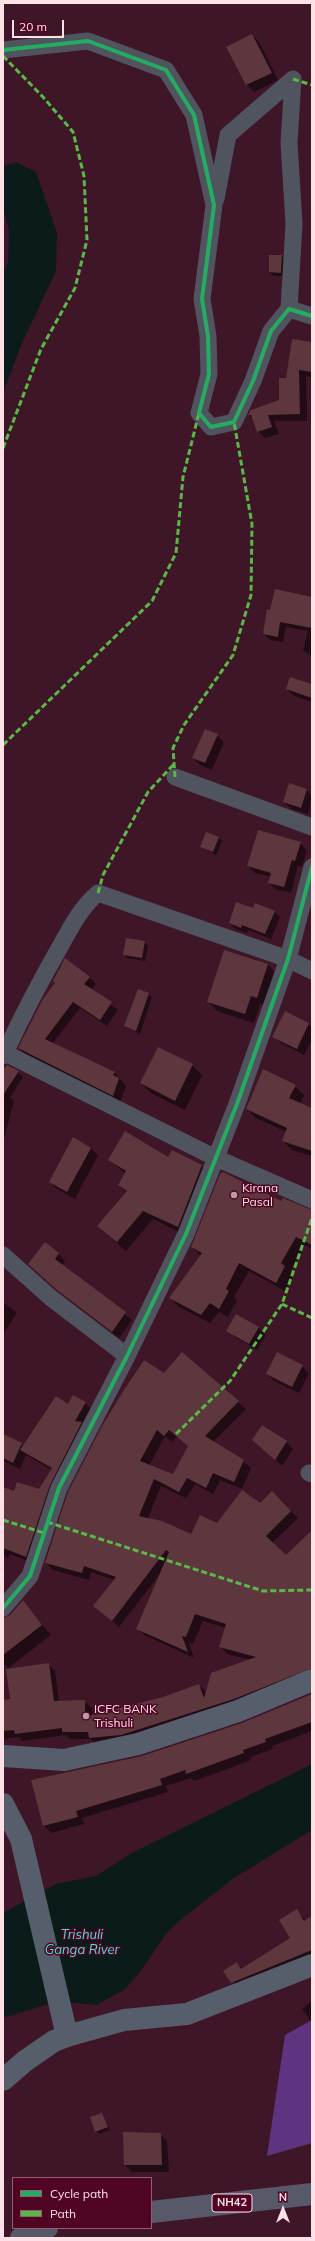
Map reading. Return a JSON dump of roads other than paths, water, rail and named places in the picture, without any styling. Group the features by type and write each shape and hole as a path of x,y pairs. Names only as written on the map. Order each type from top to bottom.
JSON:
{"main road":[{"name":"NH42","path":"152,2212 312,2194"},
{"path":"21,2238 44,2229"}],"street":[{"path":"3,50 88,40 166,70 194,115 214,205"},
{"path":"293,79 288,143 294,224 289,309 271,331 252,381 234,422 211,427 199,413 209,374 208,336 202,299 214,205 228,134 293,79"},
{"path":"289,309 312,316"},
{"path":"175,777 312,827"},
{"path":"3,1608 30,1576 59,1488 127,1356 186,1234 216,1158 288,959 312,867"},
{"path":"312,971 288,959 98,893 91,898 68,932 29,1001 4,1055 216,1158 312,1200"},
{"path":"3,1255 51,1298 127,1356"},
{"path":"3,1756 64,1760 138,1744 238,1710 312,1680"},
{"path":"3,1804 21,1839 66,2030"},
{"path":"3,2080 25,2061 54,2041 66,2030 124,2020 187,2014 312,1965"}],"water":[{"path":"16,162 36,172 57,233 56,271 22,343 3,393 3,273 8,262 9,231 3,207 3,166"},
{"name":"Trishuli Ganga River","path":"312,1764 312,1830 234,1878 179,1921 166,1934 140,1972 124,1990 96,2005 66,2002 52,2003 3,2018 3,1913 56,1884 96,1876 132,1853"}],"place":[{"name":"Kirana Pasal","path":"234,1195"},
{"name":"ICFC BANK Trishuli","path":"86,1716"}]}
